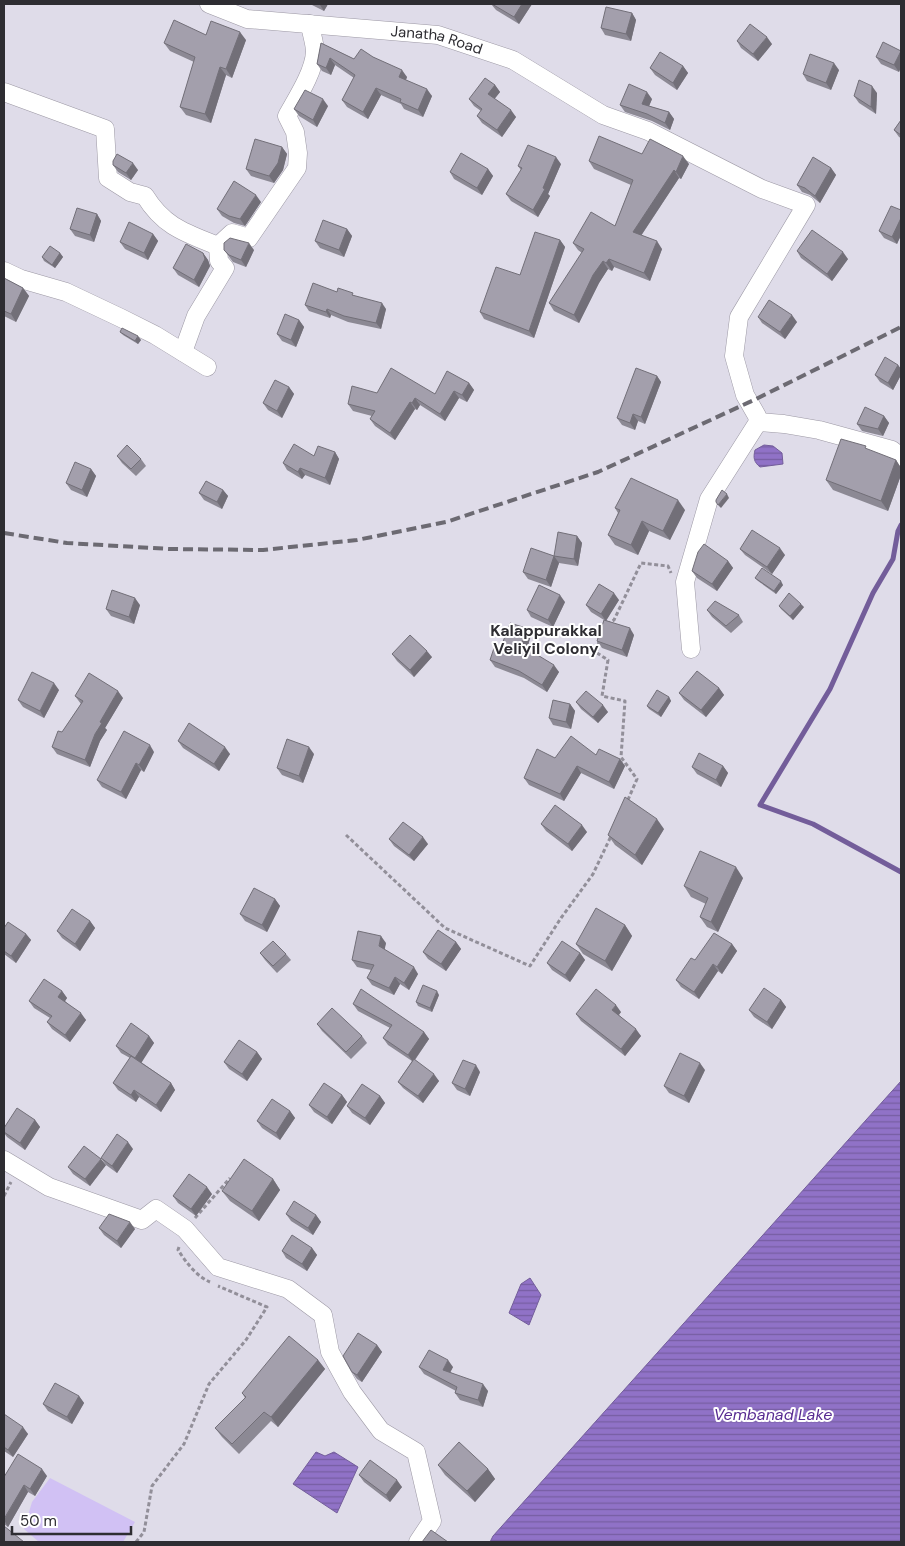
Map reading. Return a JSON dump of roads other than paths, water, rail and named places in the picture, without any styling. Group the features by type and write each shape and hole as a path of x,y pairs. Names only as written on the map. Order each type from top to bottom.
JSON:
{"street":[{"name":"Janatha Road","path":"209,4 246,19 438,35 513,60 603,115 648,131 762,189 806,205 739,317 734,356 744,395 757,416 758,422"},
{"path":"218,246 232,233 249,238 297,168 298,153 295,132 287,116 309,75 315,52 310,24"},
{"path":"4,92 105,129 108,178 130,192 146,196 154,210 177,229 218,246"},
{"path":"183,352 196,316 224,268 219,261 218,246"},
{"path":"4,271 21,279 66,292 147,331 207,366"},
{"path":"691,649 685,582 709,500 758,422 819,430 892,450 901,457"},
{"path":"4,1160 49,1187 142,1220 156,1209 185,1229 218,1267 288,1289 323,1315 330,1352 352,1392 381,1431 416,1452 432,1521 418,1542"}],"water":[{"path":"764,445 773,446 782,453 783,464 760,467 755,462 755,450"},
{"name":"Vembanad Lake","path":"901,1081 901,1542 490,1542 493,1536"},
{"path":"530,1278 541,1295 529,1325 509,1313 521,1284"},
{"path":"316,1452 325,1456 334,1452 358,1467 337,1513 293,1484"}],"waterway":[{"path":"901,525 898,531 893,559 873,593 830,689 760,805 813,824 901,872"}],"railway":[{"path":"4,533 67,543 170,549 263,550 357,540 446,522 598,472 756,399 901,327"}],"district":[{"name":"Kalappurakkal Veliyil Colony","path":"546,639"}]}
